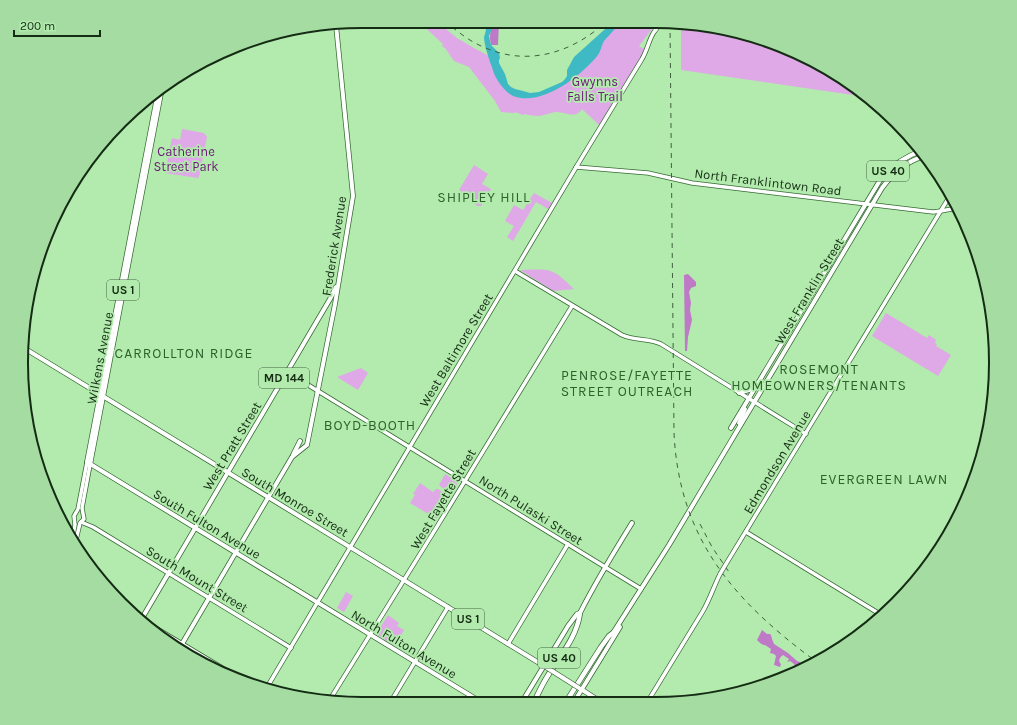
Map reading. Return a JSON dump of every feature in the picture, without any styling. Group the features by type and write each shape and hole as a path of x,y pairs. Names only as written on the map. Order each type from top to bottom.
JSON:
{"highway":[{"name":"US 40","path":"537,697 547,677 572,638 580,613"},
{"name":"US 40","path":"572,697 613,633"},
{"path":"569,697 601,647 613,633"}],"main road":[{"name":"Frederick Avenue","path":"292,457 307,446 335,304 353,196 337,29"},
{"name":"Wilkens Avenue","path":"102,395 160,96"},
{"name":"Wilkens Avenue","path":"89,464 157,99"},
{"name":"West Franklin Street","path":"731,428 882,177 894,166 915,153"},
{"name":"West Franklin Street","path":"613,633 676,534 887,181 909,162 919,158"},
{"name":"West Pratt Street","path":"144,615 288,372 330,299 338,281"},
{"name":"South Monroe Street","path":"29,351 350,547"},
{"path":"739,392 756,387"},
{"path":"739,428 740,421 749,398"},
{"path":"292,457 300,441"},
{"name":"MD 144","path":"236,553 292,457"},
{"name":"South Fulton Avenue","path":"89,464 317,602"},
{"name":"US 40","path":"580,613 604,567 632,522"},
{"name":"US 1","path":"350,547 593,697"},
{"path":"182,644 236,553"},
{"name":"North Fulton Avenue","path":"317,602 473,697"},
{"path":"525,697 568,626 577,614 580,613"},
{"name":"West Franklin Street","path":"576,697 623,622 625,615"}],"street":[{"name":"West Baltimore Street","path":"269,684 576,167 645,54 656,28"},
{"name":"North Franklintown Road","path":"576,167 648,173 692,183 933,212 952,209"},
{"name":"Edmondson Avenue","path":"650,697 704,611 720,574 947,201"},
{"path":"514,271 616,333 625,337 653,341 661,344 806,434"},
{"name":"West Fayette Street","path":"334,695 572,306"},
{"name":"North Pulaski Street","path":"288,372 642,589"},
{"name":"Wilkens Avenue","path":"82,513 89,464"},
{"name":"Wilkens Avenue","path":"76,513 89,464"},
{"path":"74,531 74,516 76,513 80,512 84,515 84,519 80,522 77,536"},
{"name":"South Mount Street","path":"84,519 92,527"},
{"path":"74,520 80,522"},
{"name":"South Mount Street","path":"80,522 92,527 291,648"},
{"path":"746,532 877,612"},
{"path":"508,644 568,544"},
{"path":"394,697 448,607"},
{"path":"182,644 200,655"}],"green space":[{"name":"Gwynns Falls Trail","path":"426,28 445,28 457,38 489,56 511,90 536,95 569,79 611,28 653,28 639,46 644,48 643,53 599,125 582,109 573,115 555,112 534,116 523,115 515,112 501,112 495,101 469,67 454,61 442,46 443,44"},
{"path":"681,29 720,34 741,39 783,53 822,73 856,95 681,70"},
{"name":"Catherine Street Park","path":"182,129 204,133 207,137 198,178 165,173 172,138 180,140"},
{"path":"474,165 488,174 482,184 491,189 481,206 473,203 475,200 459,190"},
{"path":"534,193 552,203 548,209 536,202 513,241 507,237 514,226 505,221 514,205 523,210"},
{"path":"520,270 546,270 554,272 574,289 553,291"},
{"path":"886,313 927,338 929,335 936,340 936,346 951,355 938,376 872,336"},
{"path":"361,368 368,373 358,390 337,377"},
{"path":"445,474 458,482 453,492 449,490 447,492 439,485"},
{"path":"420,483 433,492 438,489 450,497 437,518 410,503 415,495 413,494"},
{"path":"346,592 353,596 344,612 337,608"},
{"path":"388,615 399,623 397,626 404,630 395,646 376,634"}],"shaded area":[{"path":"491,28 499,28 498,45 491,45"},
{"path":"688,274 696,282 696,286 691,288 689,292 692,320 688,337 687,351 685,351 684,275"},
{"path":"762,630 767,634 770,634 774,644 800,664 795,666 790,661 787,662 789,659 783,655 779,660 781,664 780,667 774,665 776,656 770,653 771,649 757,640"}],"water":[{"path":"486,28 492,29 489,36 491,45 499,53 499,63 508,84 515,89 530,93 539,92 562,82 567,76 567,70 574,57 606,28 616,28 604,41 598,55 582,72 560,88 536,97 524,98 511,95 503,88 497,79 485,44 484,37"}],"railway":[{"path":"453,28 473,42 494,51 512,55 529,56 562,50 578,42 599,28"},
{"path":"670,29 674,433 678,470 687,504 699,535 716,563 735,589 759,614 811,658"},
{"path":"700,524 712,547 731,575"}],"district":[{"name":"SHIPLEY HILL","path":"484,197"},
{"name":"CARROLLTON RIDGE","path":"184,353"},
{"name":"ROSEMONT HOMEOWNERS/TENANTS","path":"819,378"},
{"name":"PENROSE/FAYETTE STREET OUTREACH","path":"627,384"},
{"name":"BOYD-BOOTH","path":"370,425"},
{"name":"EVERGREEN LAWN","path":"884,479"}]}
